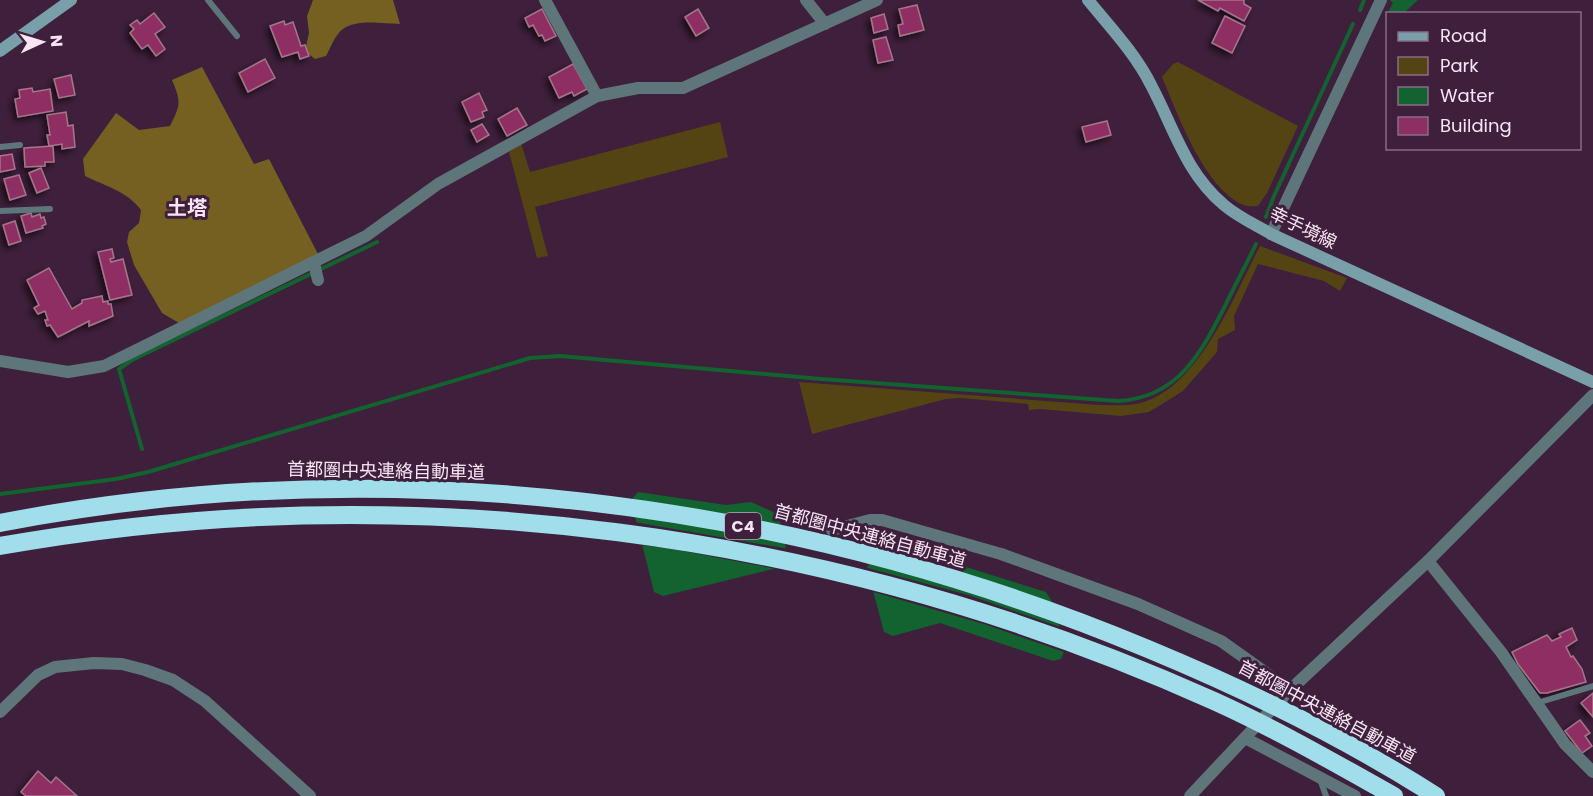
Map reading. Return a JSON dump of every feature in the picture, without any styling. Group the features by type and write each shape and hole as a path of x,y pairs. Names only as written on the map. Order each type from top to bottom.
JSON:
{"highway":[{"name":"首都圏中央連絡自動車道","path":"0,523 106,506 202,495 300,490 402,490 520,494 652,510 767,531 892,560 1000,593 1102,630 1213,676 1305,721 1436,796"},
{"name":"C4","path":"0,546 109,529 203,520 300,515 402,516 520,522 647,535 764,556 886,585 994,616 1120,661 1216,702 1324,756 1394,796"}],"main road":[{"path":"0,51 71,0"},
{"name":"幸手境線","path":"1088,0 1135,58 1151,84 1186,159 1203,185 1226,207 1271,234 1593,382"}],"street":[{"path":"545,0 597,96"},
{"path":"806,0 825,24"},
{"path":"0,361 68,372 104,366 366,236 438,184 597,96 638,88 683,88 877,0"},
{"path":"1271,234 1381,0"},
{"path":"314,263 318,280"},
{"path":"1190,796 1290,690 1428,561 1593,395"},
{"path":"832,530 870,520 882,520 1001,554 1138,604 1221,641 1290,690"},
{"path":"1428,561 1501,652 1565,744 1593,772"},
{"path":"0,712 38,675 56,667 94,663 122,664 145,670 173,680 205,701 310,796"},
{"path":"1245,738 1355,796"}],"lane":[{"path":"208,0 237,36"},
{"path":"0,147 20,145"},
{"path":"0,211 50,209"},
{"path":"1536,703 1593,686"},
{"path":"1319,776 1326,796"}],"green space":[{"path":"1178,62 1298,126 1267,193 1258,206 1246,206 1230,197 1217,184 1194,149 1162,77 1173,64"},
{"path":"720,122 728,157 535,207 548,256 537,258 509,152 521,143 530,172"},
{"path":"1260,246 1347,278 1340,291 1324,281 1258,264 1234,316 1235,330 1218,339 1217,352 1183,391 1149,412 1121,416 1029,410 1028,404 960,398 946,399 812,434 799,382 1099,405 1136,404 1158,396 1178,381 1211,340"}],"shaded area":[{"path":"313,0 393,0 400,24 358,23 350,25 338,34 326,56 315,59 305,51 309,33 307,16"},
{"path":"202,67 254,164 269,159 319,256 179,323 162,313 134,265 127,242 129,232 139,223 141,210 129,198 85,176 83,159 116,113 139,130 170,126 178,103 172,80"}],"water":[{"path":"1390,0 1418,0 1405,12 1388,12 1393,3"},
{"path":"638,492 726,505 751,502 778,514 790,565 663,596 654,592 631,500"},
{"path":"900,552 927,570 959,575 966,567 1046,592 1051,600 1066,647 1061,659 1053,661 940,623 893,636 884,632 867,568 871,560"}],"pier":[{"path":"634,522 789,549 793,565 782,570 667,548 639,545"},
{"path":"864,567 968,595 1063,628 1069,648 1067,653 984,624 870,591"}],"building":[{"path":"1198,0 1244,0 1244,4 1251,8 1244,21 1220,8 1218,11"},
{"path":"917,5 924,30 900,36 898,25 903,24 899,9"},
{"path":"542,9 556,36 545,41 533,25 529,27 525,18"},
{"path":"698,9 709,28 696,36 685,17"},
{"path":"154,13 165,27 155,34 165,49 156,56 148,45 142,49 130,33 134,29 130,25 137,20 140,24"},
{"path":"884,14 888,29 874,33 871,18"},
{"path":"1225,16 1245,26 1232,53 1212,43"},
{"path":"284,21 285,25 293,22 301,46 305,45 309,56 300,59 298,52 282,57 270,26"},
{"path":"886,37 893,60 878,63 873,40"},
{"path":"265,59 275,78 248,92 239,73"},
{"path":"573,64 587,89 574,96 572,92 559,98 549,77"},
{"path":"71,75 75,95 59,98 54,79"},
{"path":"32,88 33,92 50,89 53,111 18,117 15,99 20,98 19,90"},
{"path":"479,93 487,110 482,112 484,117 471,122 462,102"},
{"path":"517,108 527,125 507,136 498,119"},
{"path":"66,112 68,126 73,125 75,147 62,149 62,144 49,146 47,115"},
{"path":"1107,121 1111,135 1086,142 1082,127"},
{"path":"482,124 489,135 477,142 471,130"},
{"path":"53,146 54,162 45,162 45,166 25,167 24,148"},
{"path":"12,154 15,169 0,172 0,156"},
{"path":"41,168 49,188 37,193 29,173"},
{"path":"19,175 26,195 10,200 4,179"},
{"path":"31,213 32,217 40,214 41,218 44,217 46,224 42,226 43,228 26,233 21,216"},
{"path":"15,221 21,241 9,245 3,225"},
{"path":"112,249 114,258 110,259 111,262 123,259 132,295 110,300 98,252"},
{"path":"49,268 72,309 82,303 82,300 102,296 103,302 108,301 108,304 111,304 113,316 89,326 89,321 58,337 50,325 47,326 45,311 38,314 34,308 39,305 27,280"},
{"path":"1572,628 1577,640 1566,647 1571,657 1573,656 1582,669 1586,682 1540,693 1518,664 1512,652 1547,635 1552,641 1561,637 1559,634"},
{"path":"1593,693 1593,717 1581,703"},
{"path":"1580,720 1590,733 1585,736 1592,746 1582,753 1565,731"},
{"path":"38,771 51,783 56,777 77,796 26,796 21,792"}],"waterway":[{"path":"1360,10 1364,0"},
{"path":"1266,217 1353,24"},
{"path":"142,449 119,369 132,360 377,242"},
{"path":"0,494 116,479 148,472 530,358 560,356 821,379 1118,401 1139,398 1157,392 1172,382 1196,356 1207,340 1256,244"}],"district":[{"name":"土塔","path":"187,208"}]}
